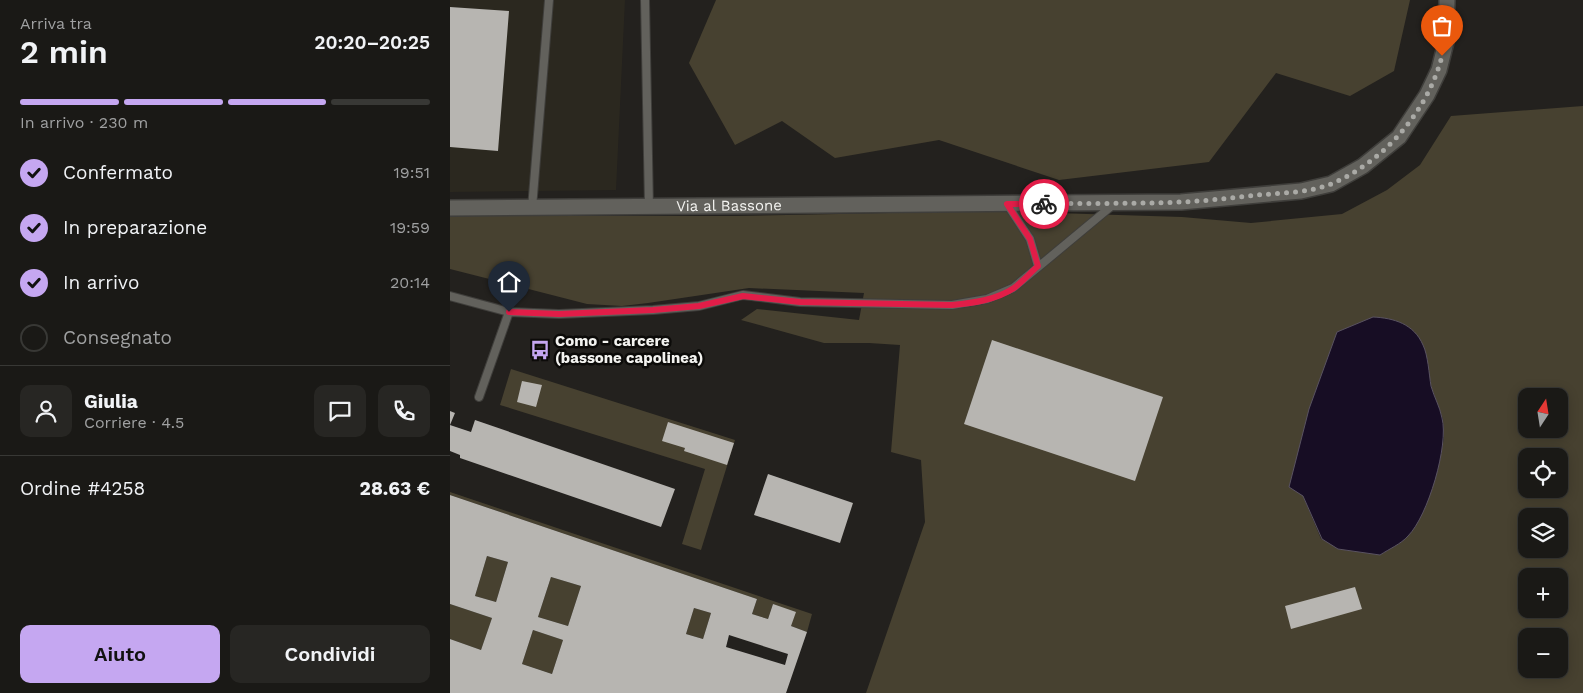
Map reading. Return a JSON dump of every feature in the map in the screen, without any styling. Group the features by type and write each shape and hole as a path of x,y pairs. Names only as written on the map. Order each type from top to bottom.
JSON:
{"street":[{"name":"Via al Bassone","path":"450,208 1181,202 1301,191 1331,184 1363,166 1399,137 1427,95 1439,70 1446,42 1447,0"}],"lane":[{"path":"532,208 549,0"},
{"path":"645,0 649,207"},
{"path":"450,296 509,312 559,314 653,310 706,305 743,296 800,302 970,304 1013,288 1115,203"},
{"path":"1007,204 1030,239 1038,266"},
{"path":"479,397 509,312"}],"shaded area":[{"path":"450,0 625,0 616,190 450,192"},
{"path":"716,0 1410,0 1394,71 1350,96 1276,73 1209,162 1059,180 939,140 835,158 782,121 735,145 689,63"},
{"path":"1583,106 1583,693 866,693 925,522 921,460 891,452 900,345 824,343 741,320 757,309 859,320 864,293 749,288 622,306 587,304 450,269 450,216 736,216 989,211 1182,217 1251,223 1342,214 1387,190 1420,165 1451,116","holes":["1423,345 1432,389 1443,419 1444,439 1435,479 1426,506 1408,536 1380,555 1321,539 1303,496"]},
{"path":"1373,317 1396,321 1409,327 1419,338 1426,354 1431,386 1441,414 1443,430 1440,462 1423,513 1405,539 1380,555 1338,549 1322,539 1303,496 1289,487 1309,409 1337,332"},
{"path":"511,369 735,440 701,550 682,544 705,469 500,405"},
{"path":"450,492 812,614 807,632 791,626 773,604 768,619 752,614 757,599 450,495"},
{"path":"487,556 508,562 496,602 475,596"},
{"path":"551,577 581,586 568,626 538,617"},
{"path":"450,604 492,618 481,650 450,639"},
{"path":"694,608 711,613 703,639 686,634"},
{"path":"533,630 563,640 552,674 522,664"}],"building":[{"path":"450,7 509,11 498,151 450,147"},
{"path":"992,340 1163,397 1135,481 964,424"},
{"path":"522,381 542,385 536,407 517,402"},
{"path":"450,411 455,413 450,425"},
{"path":"475,420 675,489 661,527 460,458 460,455 450,451 450,425 471,432"},
{"path":"668,422 734,443 727,465 684,451 685,448 662,441"},
{"path":"768,474 853,503 840,543 754,515"},
{"path":"450,495 757,599 752,614 768,619 773,604 796,612 791,626 807,632 786,693 450,693 450,639 481,650 492,618 450,604","holes":["487,556 508,562 496,602 475,596","551,577 581,586 568,626 538,617","694,608 711,613 703,639 686,634","533,630 563,640 552,674 522,664","729,635 788,654 785,665 726,647"]},
{"path":"1355,587 1362,609 1291,629 1285,606"}],"way so far":[{"path":"1044,204 1181,202 1301,191 1331,184 1363,166 1399,137 1427,95 1439,70 1442,56"}],"place":[{"name":"Como - carcere (bassone capolinea)","path":"540,350"}],"route":[{"path":"509,312 559,314 653,310 713,304 743,296 800,302 970,304 1013,288 1038,266 1030,239 1007,204 1044,204"}]}
